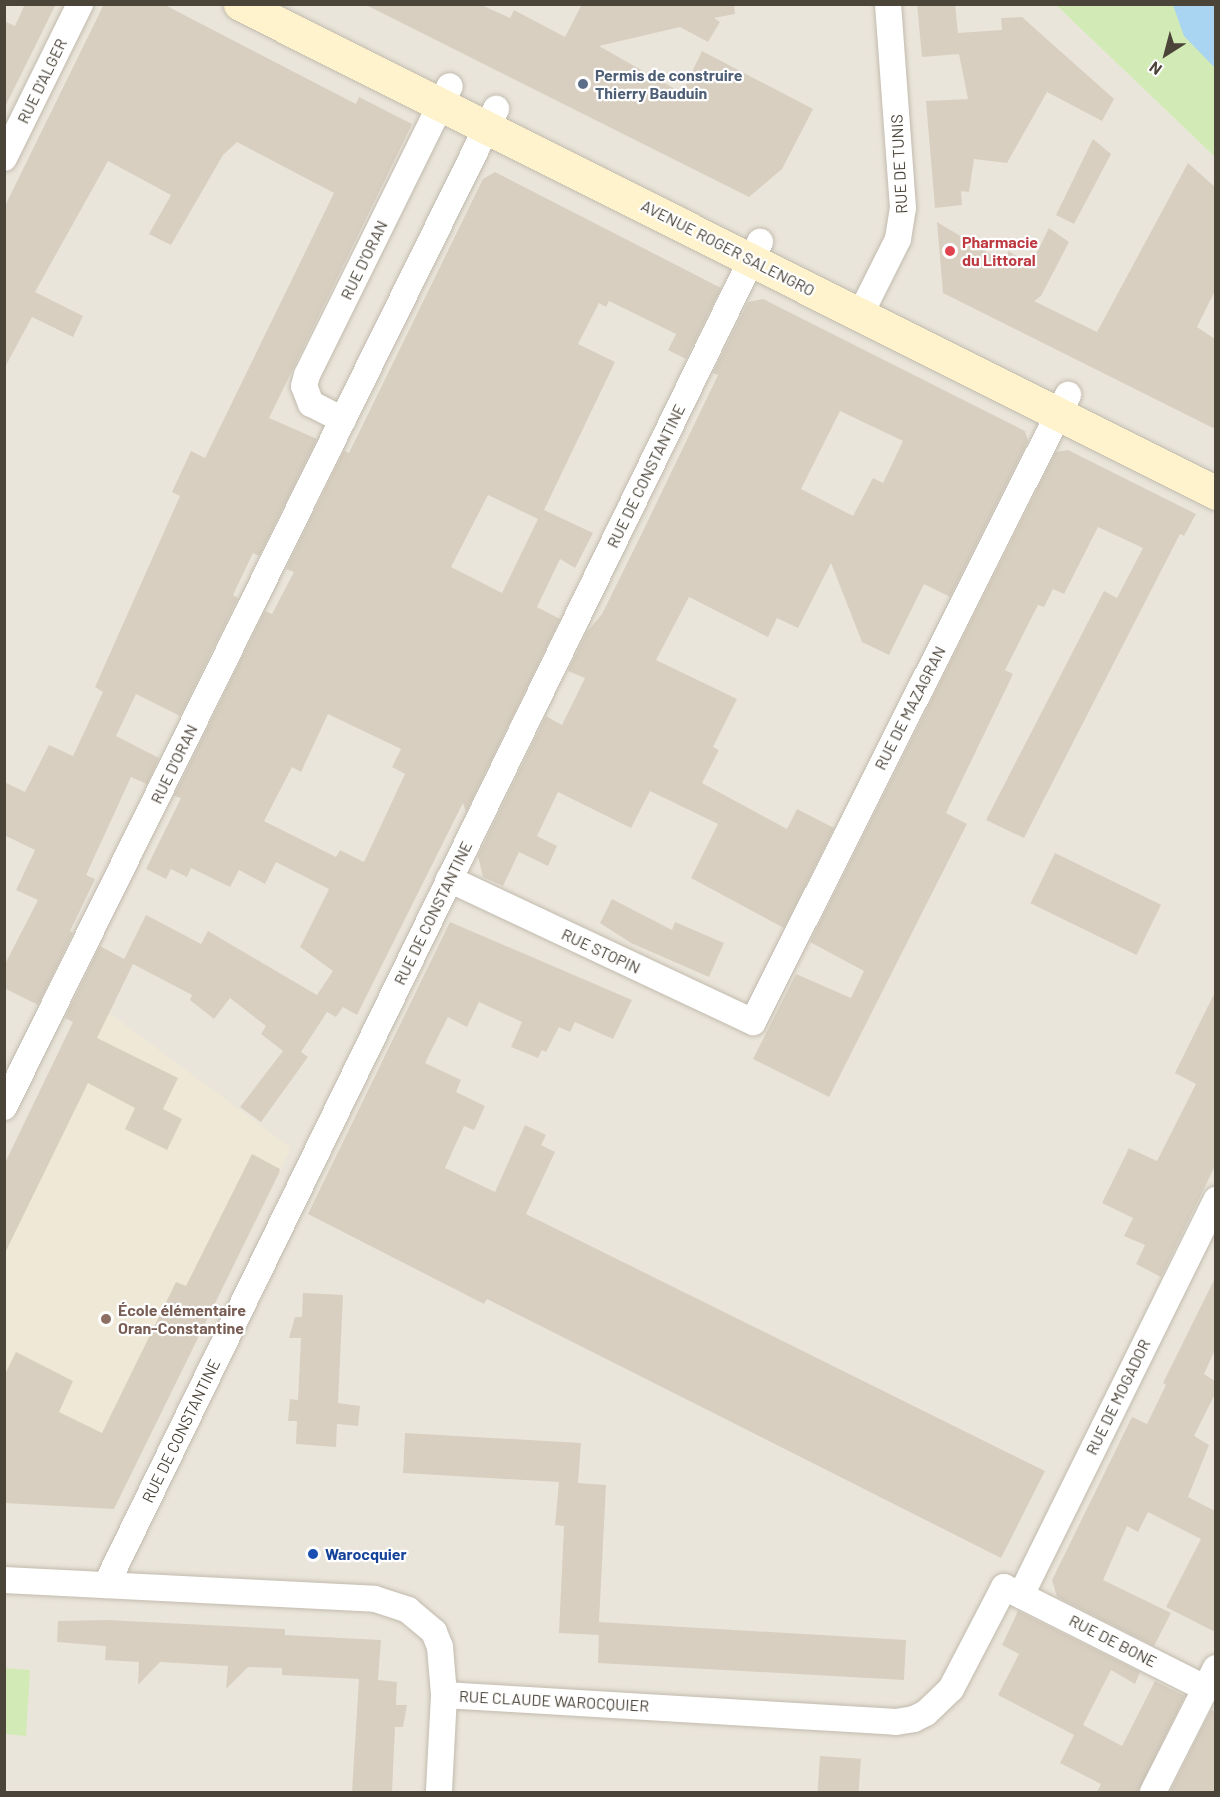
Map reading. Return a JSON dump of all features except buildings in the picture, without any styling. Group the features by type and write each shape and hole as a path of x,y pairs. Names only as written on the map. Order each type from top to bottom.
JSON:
{"main road":[{"name":"AVENUE ROGER SALENGRO","path":"240,4 446,96 1063,404 1215,469"},
{"name":"AVENUE ROGER SALENGRO","path":"287,4 446,96"},
{"name":"AVENUE ROGER SALENGRO","path":"1063,404 1215,493"}],"street":[{"name":"RUE D'ALGER","path":"4,158 81,4"},
{"name":"RUE DE TUNIS","path":"865,306 898,239 903,208 888,4"},
{"name":"RUE D'ORAN","path":"343,420 311,404 304,386 307,375 446,96"},
{"name":"RUE D'ORAN","path":"4,1107 492,119"},
{"name":"RUE DE CONSTANTINE","path":"106,1585 756,251"},
{"name":"RUE DE MAZAGRAN","path":"753,1022 1063,404"},
{"name":"RUE STOPIN","path":"449,879 753,1022"},
{"name":"RUE DE MOGADOR","path":"1021,1595 1215,1200"},
{"name":"RUE CLAUDE WAROCQUIER","path":"4,1580 392,1603 423,1620 434,1632 444,1667 444,1695 896,1722 926,1713 951,1689 1004,1587 1021,1595"},
{"name":"RUE DE BONE","path":"1021,1595 1210,1678"},
{"path":"1153,1792 1210,1678"},
{"path":"439,1792 444,1695"}],"shaded area":[{"path":"5,5 1056,5 1215,157 1215,1792 5,1792"},
{"name":"École élémentaire Oran-Constantine","path":"109,1013 291,1148 114,1509 5,1503 4,1165"}],"green space":[{"path":"1056,5 1215,5 1215,157"},
{"path":"5,1668 30,1670 26,1736 5,1734"}],"water":[{"path":"1173,5 1215,5 1215,68 1184,36"}],"place":[{"name":"Permis de construire Thierry Bauduin","path":"583,84"},
{"name":"Pharmacie du Littoral","path":"950,251"},
{"name":"École élémentaire Oran-Constantine","path":"106,1319"},
{"name":"Warocquier","path":"313,1554"}]}
